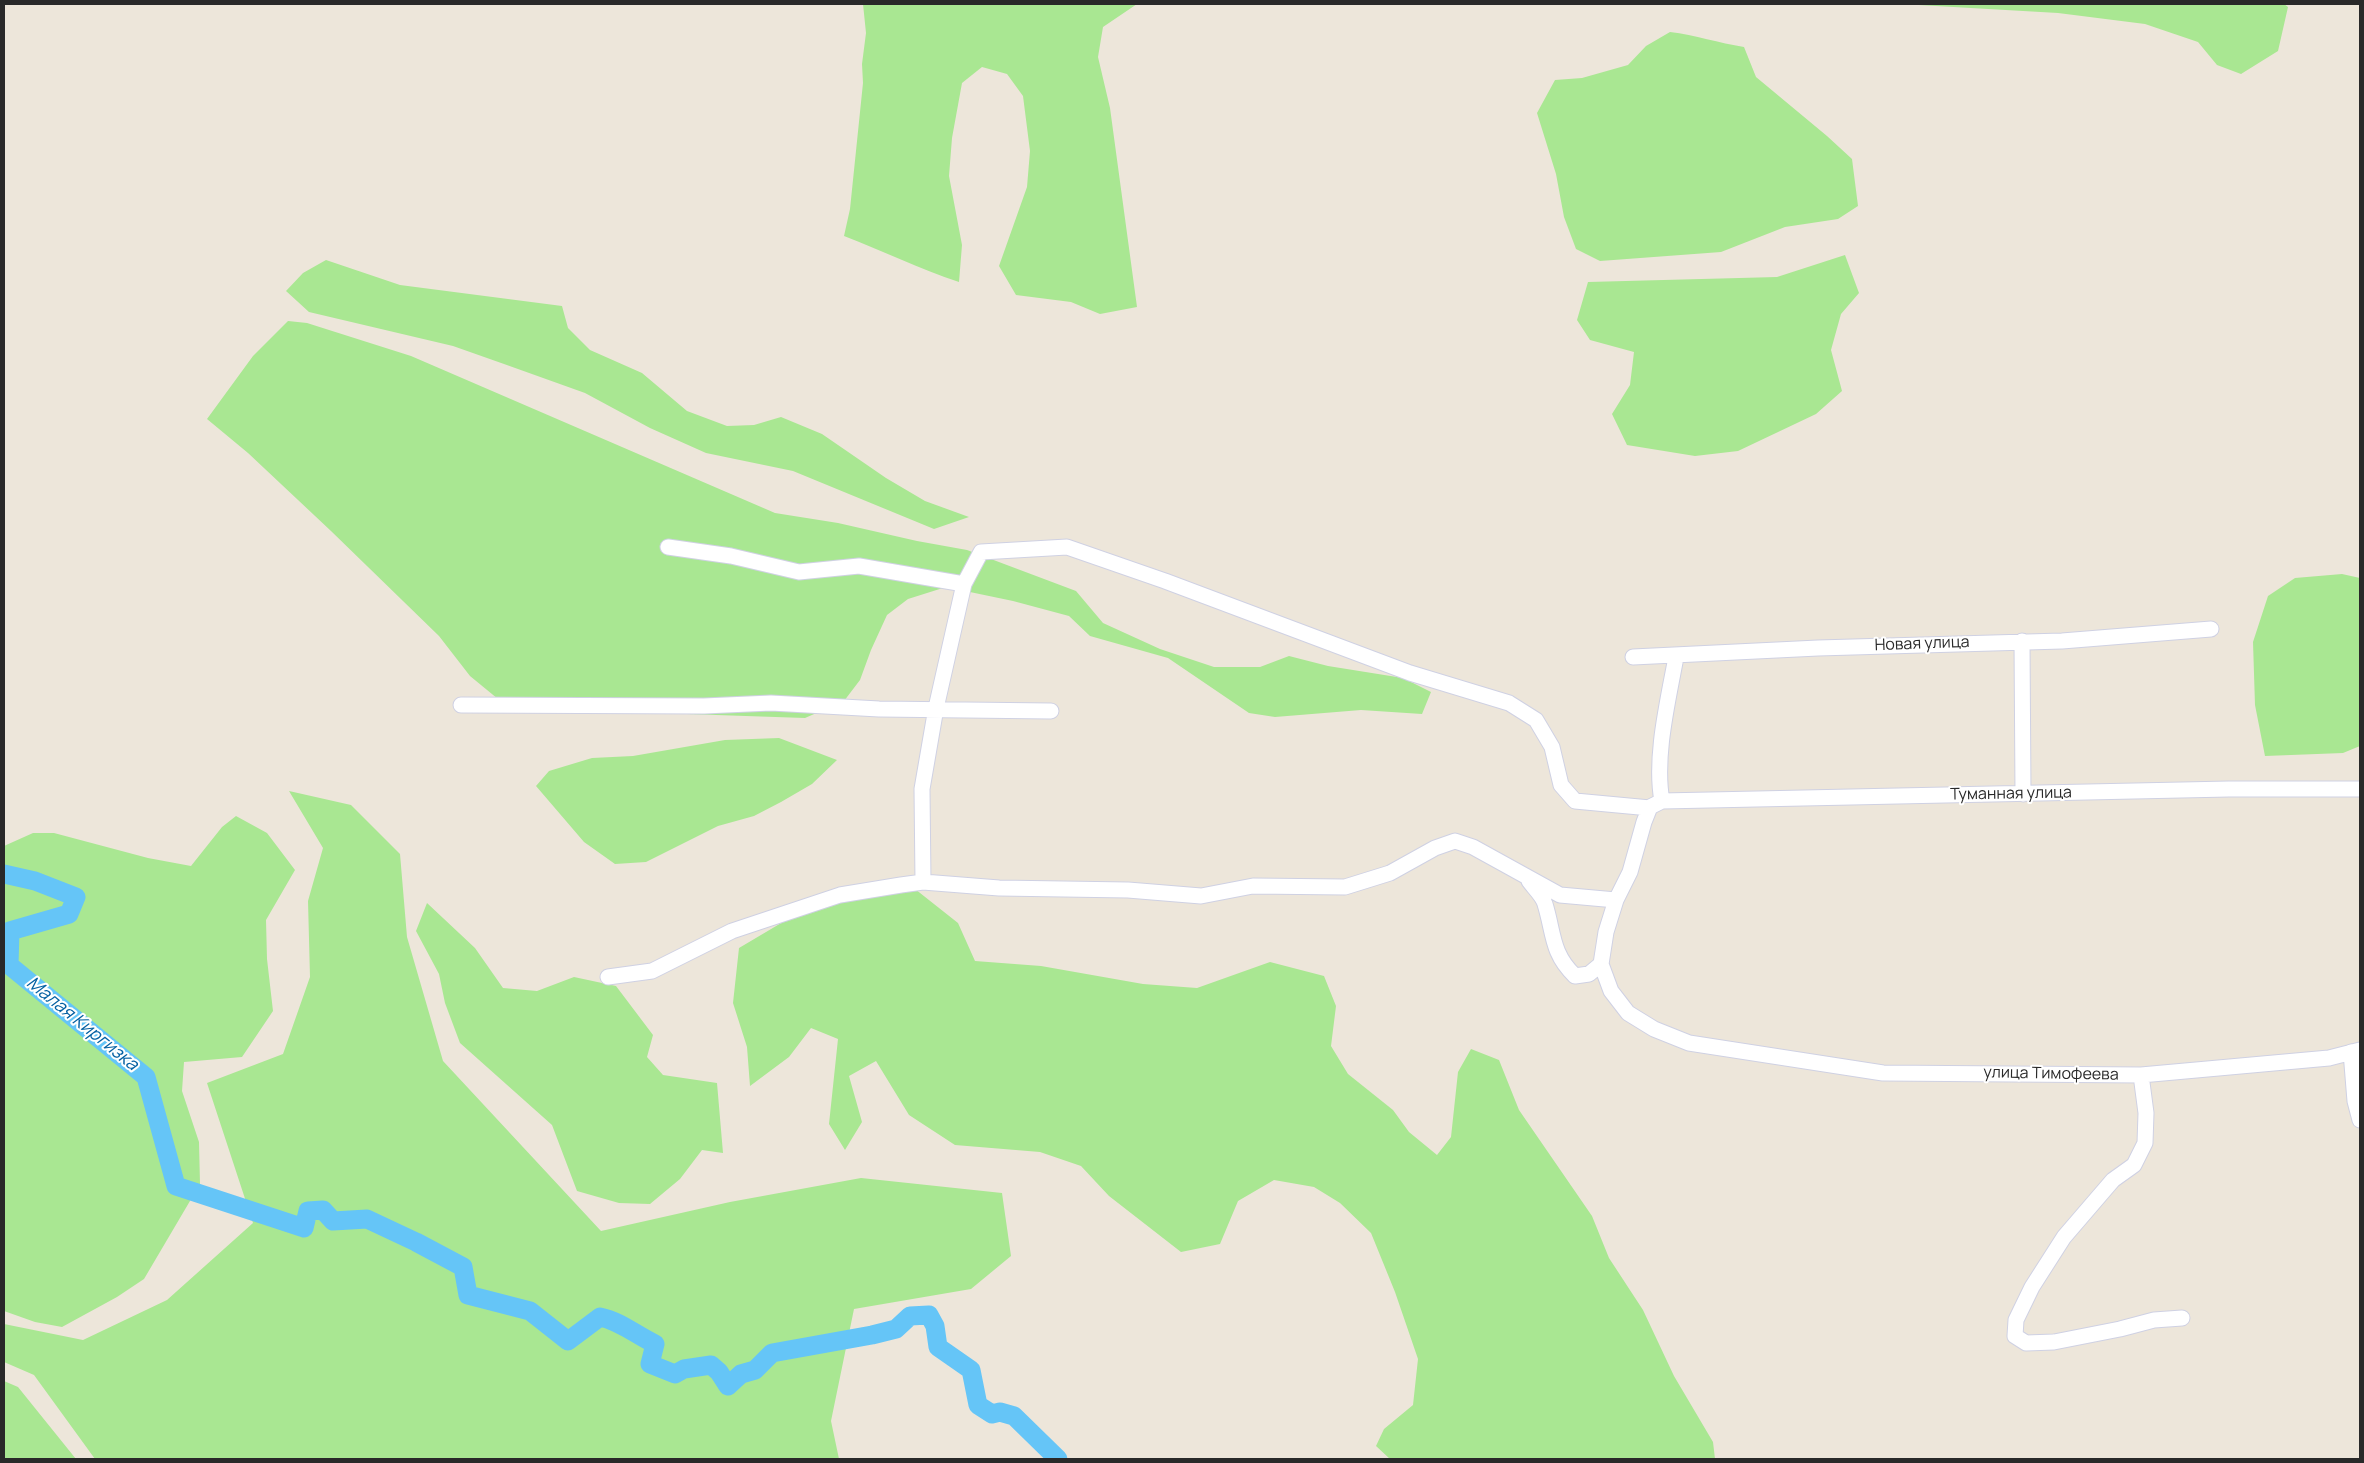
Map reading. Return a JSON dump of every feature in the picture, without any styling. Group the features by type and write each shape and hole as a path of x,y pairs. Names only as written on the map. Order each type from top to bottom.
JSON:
{"street":[{"path":"668,547 731,556 799,572 859,566 964,584 936,708 922,789 923,882"},
{"name":"Туманная улица","path":"964,584 981,552 1067,548 1165,581 1410,673 1509,703 1536,720 1552,748 1561,785 1575,801 1656,804 2229,789 2360,790"},
{"name":"Новая улица","path":"1633,657 1676,657 1726,652 2062,640 2211,629"},
{"path":"2022,641 2023,794"},
{"path":"1525,876 1545,902 1549,928 1565,967 1575,976 1589,974 1601,964 1606,932 1616,900 1630,872 1644,822 1656,804 1660,790 1661,755 1676,657"},
{"path":"460,705 704,706 771,703 879,709 936,708 1051,711"},
{"path":"608,977 652,971 732,931 840,896 923,882 999,888 1128,890 1201,896 1253,886 1345,887 1390,873 1435,848 1455,841 1474,847 1560,895 1616,900"},
{"name":"улица Тимофеева","path":"1601,964 1611,991 1628,1013 1654,1029 1688,1043 1883,1073 2141,1075 2329,1058 2356,1051"},
{"path":"2356,1051 2355,1100 2360,1120"},
{"path":"2141,1075 2146,1113 2145,1143 2134,1165 2114,1180 2064,1237 2032,1287 2016,1320 2016,1336 2026,1343 2054,1342 2154,1320 2182,1318"}],"green space":[{"path":"863,4 1137,4 1103,27 1098,57 1110,108 1137,307 1100,314 1071,302 1016,295 999,266 1027,187 1030,151 1023,96 1007,74 982,67 962,83 952,138 949,176 962,245 959,282 844,236 850,209 863,83 862,64 866,33"},
{"path":"1901,4 2284,4 2288,7 2278,51 2241,74 2217,65 2198,42 2145,24 2058,13"},
{"path":"1670,32 1744,47 1756,77 1852,159 1858,206 1838,219 1785,227 1721,252 1600,261 1576,249 1564,217 1556,174 1537,113 1555,80 1582,78 1628,65 1646,46"},
{"path":"1845,255 1859,293 1841,314 1831,350 1842,391 1816,414 1738,451 1695,456 1627,445 1612,414 1630,385 1634,352 1590,340 1577,320 1588,282 1777,277"},
{"path":"326,260 400,285 562,306 568,328 590,350 642,373 687,411 727,426 754,425 781,417 822,434 886,478 925,501 969,517 934,529 793,471 706,453 650,428 585,393 453,346 309,312 286,291 303,273"},
{"path":"288,321 307,323 411,356 775,513 838,523 967,550 1076,591 1103,623 1160,649 1214,667 1260,667 1289,656 1328,666 1403,678 1431,692 1422,714 1361,710 1275,717 1249,713 1168,658 1090,636 1069,616 1013,601 946,587 908,599 887,615 860,680 844,701 805,718 509,708 470,676 439,636 331,531 248,453 207,419 253,356"},
{"path":"2342,574 2360,578 2360,746 2343,753 2265,756 2255,705 2253,642 2268,596 2295,578"},
{"path":"779,738 837,760 812,784 781,802 754,816 718,826 646,862 615,864 584,842 536,786 549,771 592,758 633,756 725,740"},
{"path":"289,791 351,805 400,854 407,937 443,1061 601,1231 730,1202 861,1178 1002,1193 1011,1256 971,1289 854,1309 831,1421 839,1459 95,1459 34,1375 4,1362 4,1324 83,1340 167,1300 253,1223 207,1083 283,1054 310,977 308,901 323,848"},
{"path":"236,816 267,833 295,870 266,920 267,959 273,1011 242,1057 184,1062 182,1091 199,1142 200,1184 144,1279 117,1297 62,1327 35,1322 4,1311 4,846 33,833 54,833 148,858 191,866 222,827"},
{"path":"859,887 915,889 958,923 975,961 1041,966 1143,984 1197,988 1270,962 1324,976 1336,1006 1331,1046 1348,1074 1393,1110 1409,1132 1437,1155 1451,1137 1458,1072 1471,1049 1499,1060 1519,1110 1592,1216 1609,1258 1643,1310 1674,1376 1713,1442 1715,1459 1390,1459 1376,1446 1384,1429 1413,1405 1418,1359 1395,1292 1371,1233 1340,1203 1314,1187 1274,1180 1238,1201 1220,1244 1181,1252 1109,1196 1081,1166 1040,1152 955,1145 909,1115 876,1061 849,1076 862,1122 845,1150 829,1124 838,1039 811,1028 789,1057 750,1086 747,1047 733,1003 739,948 788,919"},
{"path":"427,903 475,948 503,988 537,991 574,977 616,986 653,1035 647,1057 663,1075 717,1083 723,1153 702,1150 680,1179 650,1204 619,1203 577,1191 552,1125 460,1043 445,1003 439,974 416,931"},
{"path":"4,1381 18,1387 76,1459 4,1459"}],"waterway":[{"name":"Малая Киргизка","path":"4,874 35,881 76,897 69,914 10,931 9,965 146,1077 176,1186 304,1228 308,1211 323,1210 333,1221 367,1219 463,1267 468,1295 530,1311 568,1341 600,1317 607,1319 655,1344 650,1364 675,1374 684,1369 711,1365 719,1372 728,1386 741,1374 755,1370 772,1353 872,1335 896,1329 910,1316 929,1315 935,1326 938,1347 971,1370 978,1405 992,1414 1000,1412 1014,1416 1058,1459"}]}
